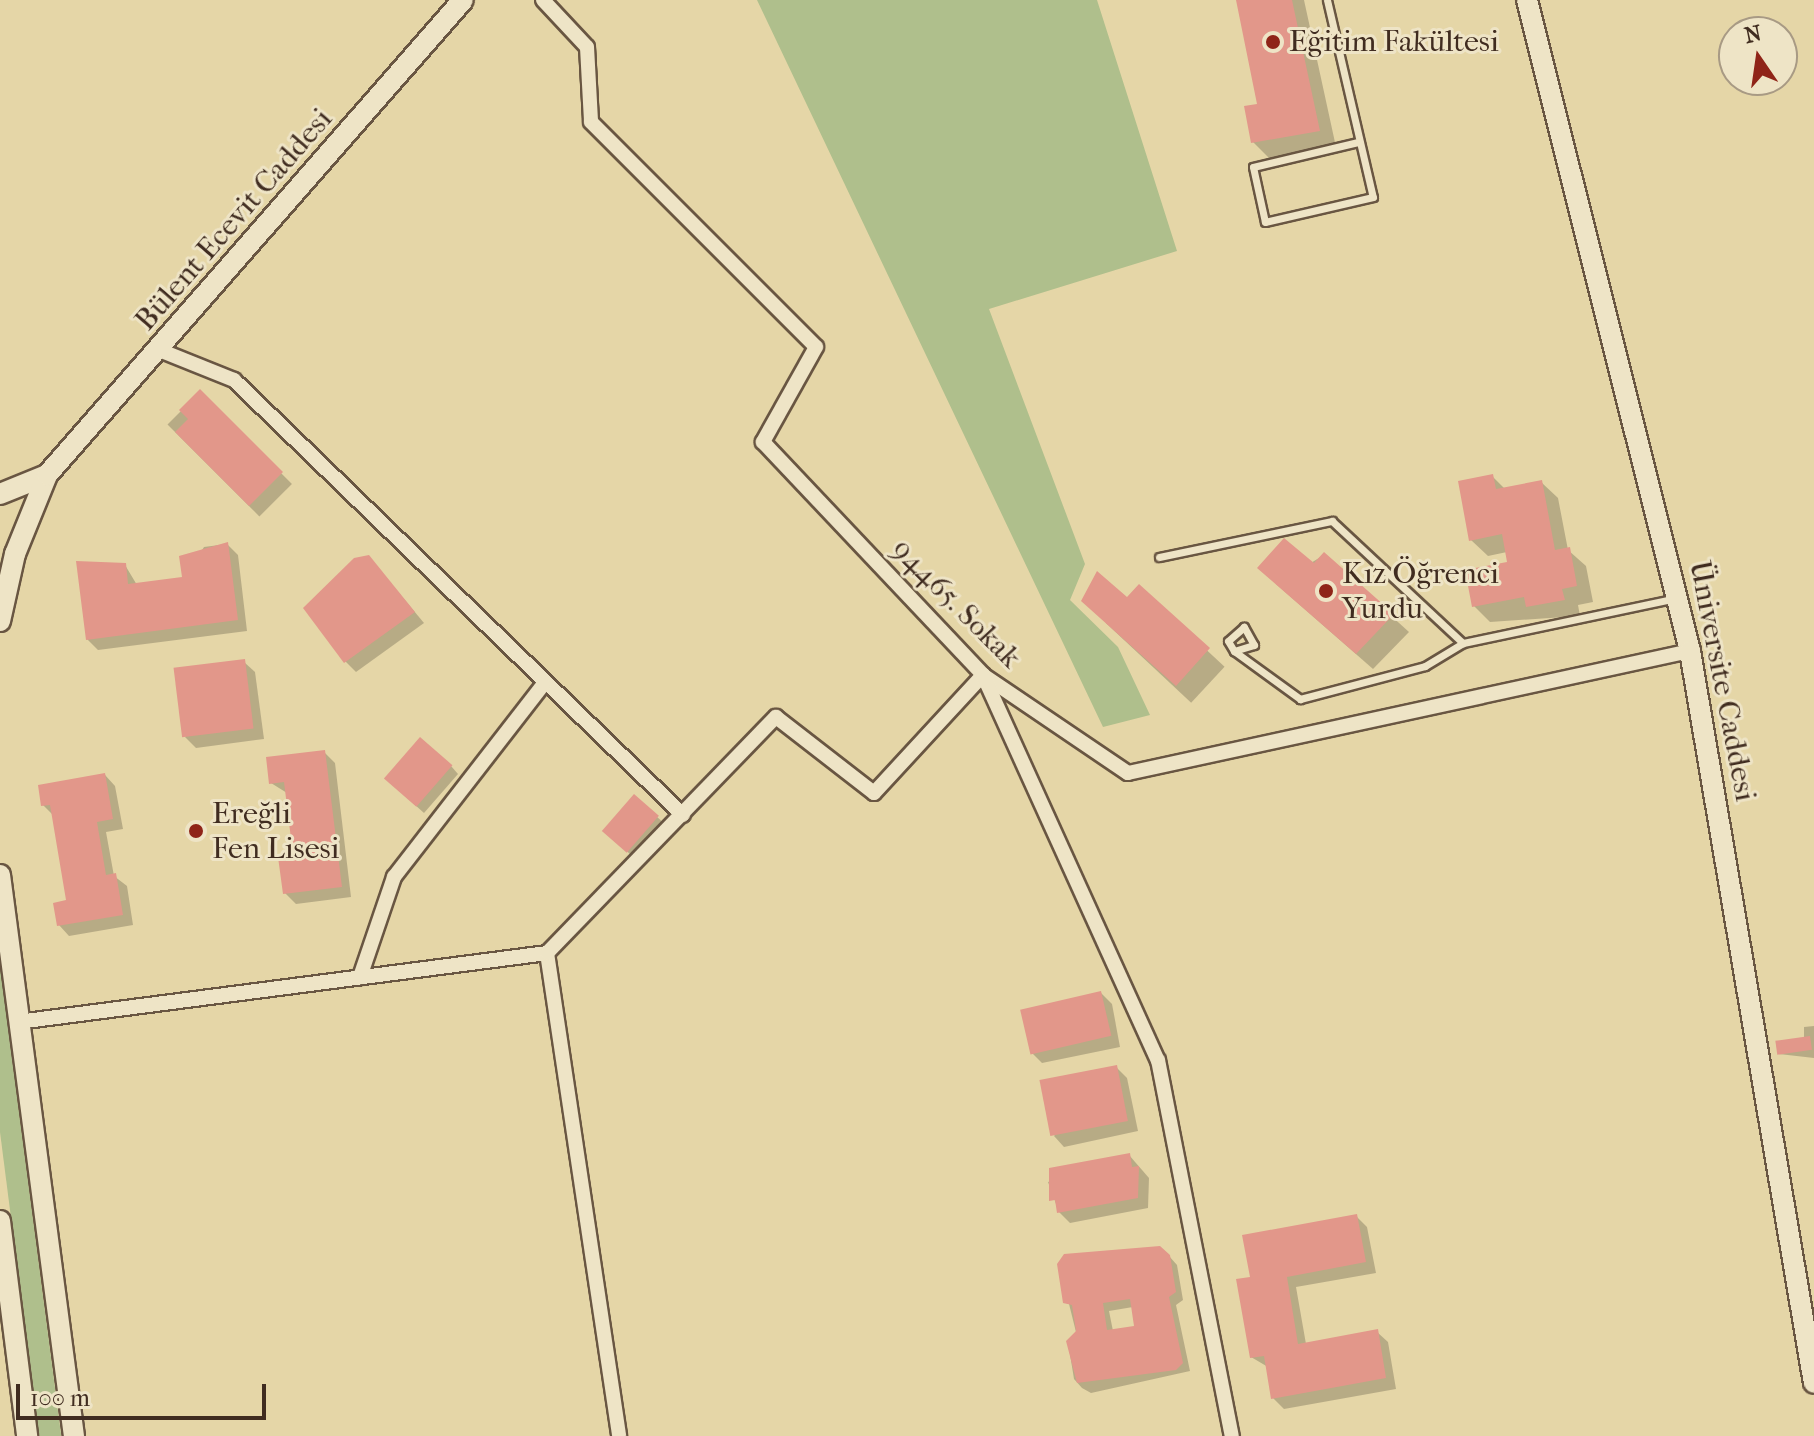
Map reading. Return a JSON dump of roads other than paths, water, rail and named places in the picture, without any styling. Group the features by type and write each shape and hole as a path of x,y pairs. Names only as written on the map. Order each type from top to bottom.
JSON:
{"street":[{"name":"Bülent Ecevit Caddesi","path":"3,591 47,475 162,351 463,0"},
{"name":"94465. Sokak","path":"543,0 587,47 591,122 816,347 763,442 983,675 1128,773 1690,651"},
{"name":"Üniversite Caddesi","path":"1527,0 1690,651 1814,1383"},
{"path":"162,351 234,380 543,685 683,815"},
{"name":"Bülent Ecevit Caddesi","path":"0,494 47,475"},
{"path":"0,552 3,591 0,621"},
{"path":"18,1022 547,953 776,717 874,793 983,675 1158,1060 1232,1436"},
{"path":"360,977 394,877 543,685"},
{"path":"0,875 74,1436"},
{"path":"547,953 619,1436"},
{"path":"0,1221 27,1436"}],"lane":[{"path":"1327,0 1373,197 1265,222 1253,167 1358,142"},
{"path":"1159,557 1332,521 1463,643"},
{"path":"1234,651 1300,699 1425,666 1463,643 1678,598"}],"place":[{"name":"Eğitim Fakültesi","path":"1273,42"},
{"name":"Kız Öğrenci Yurdu","path":"1326,591"},
{"name":"Ereğli Fen Lisesi","path":"196,831"}]}
